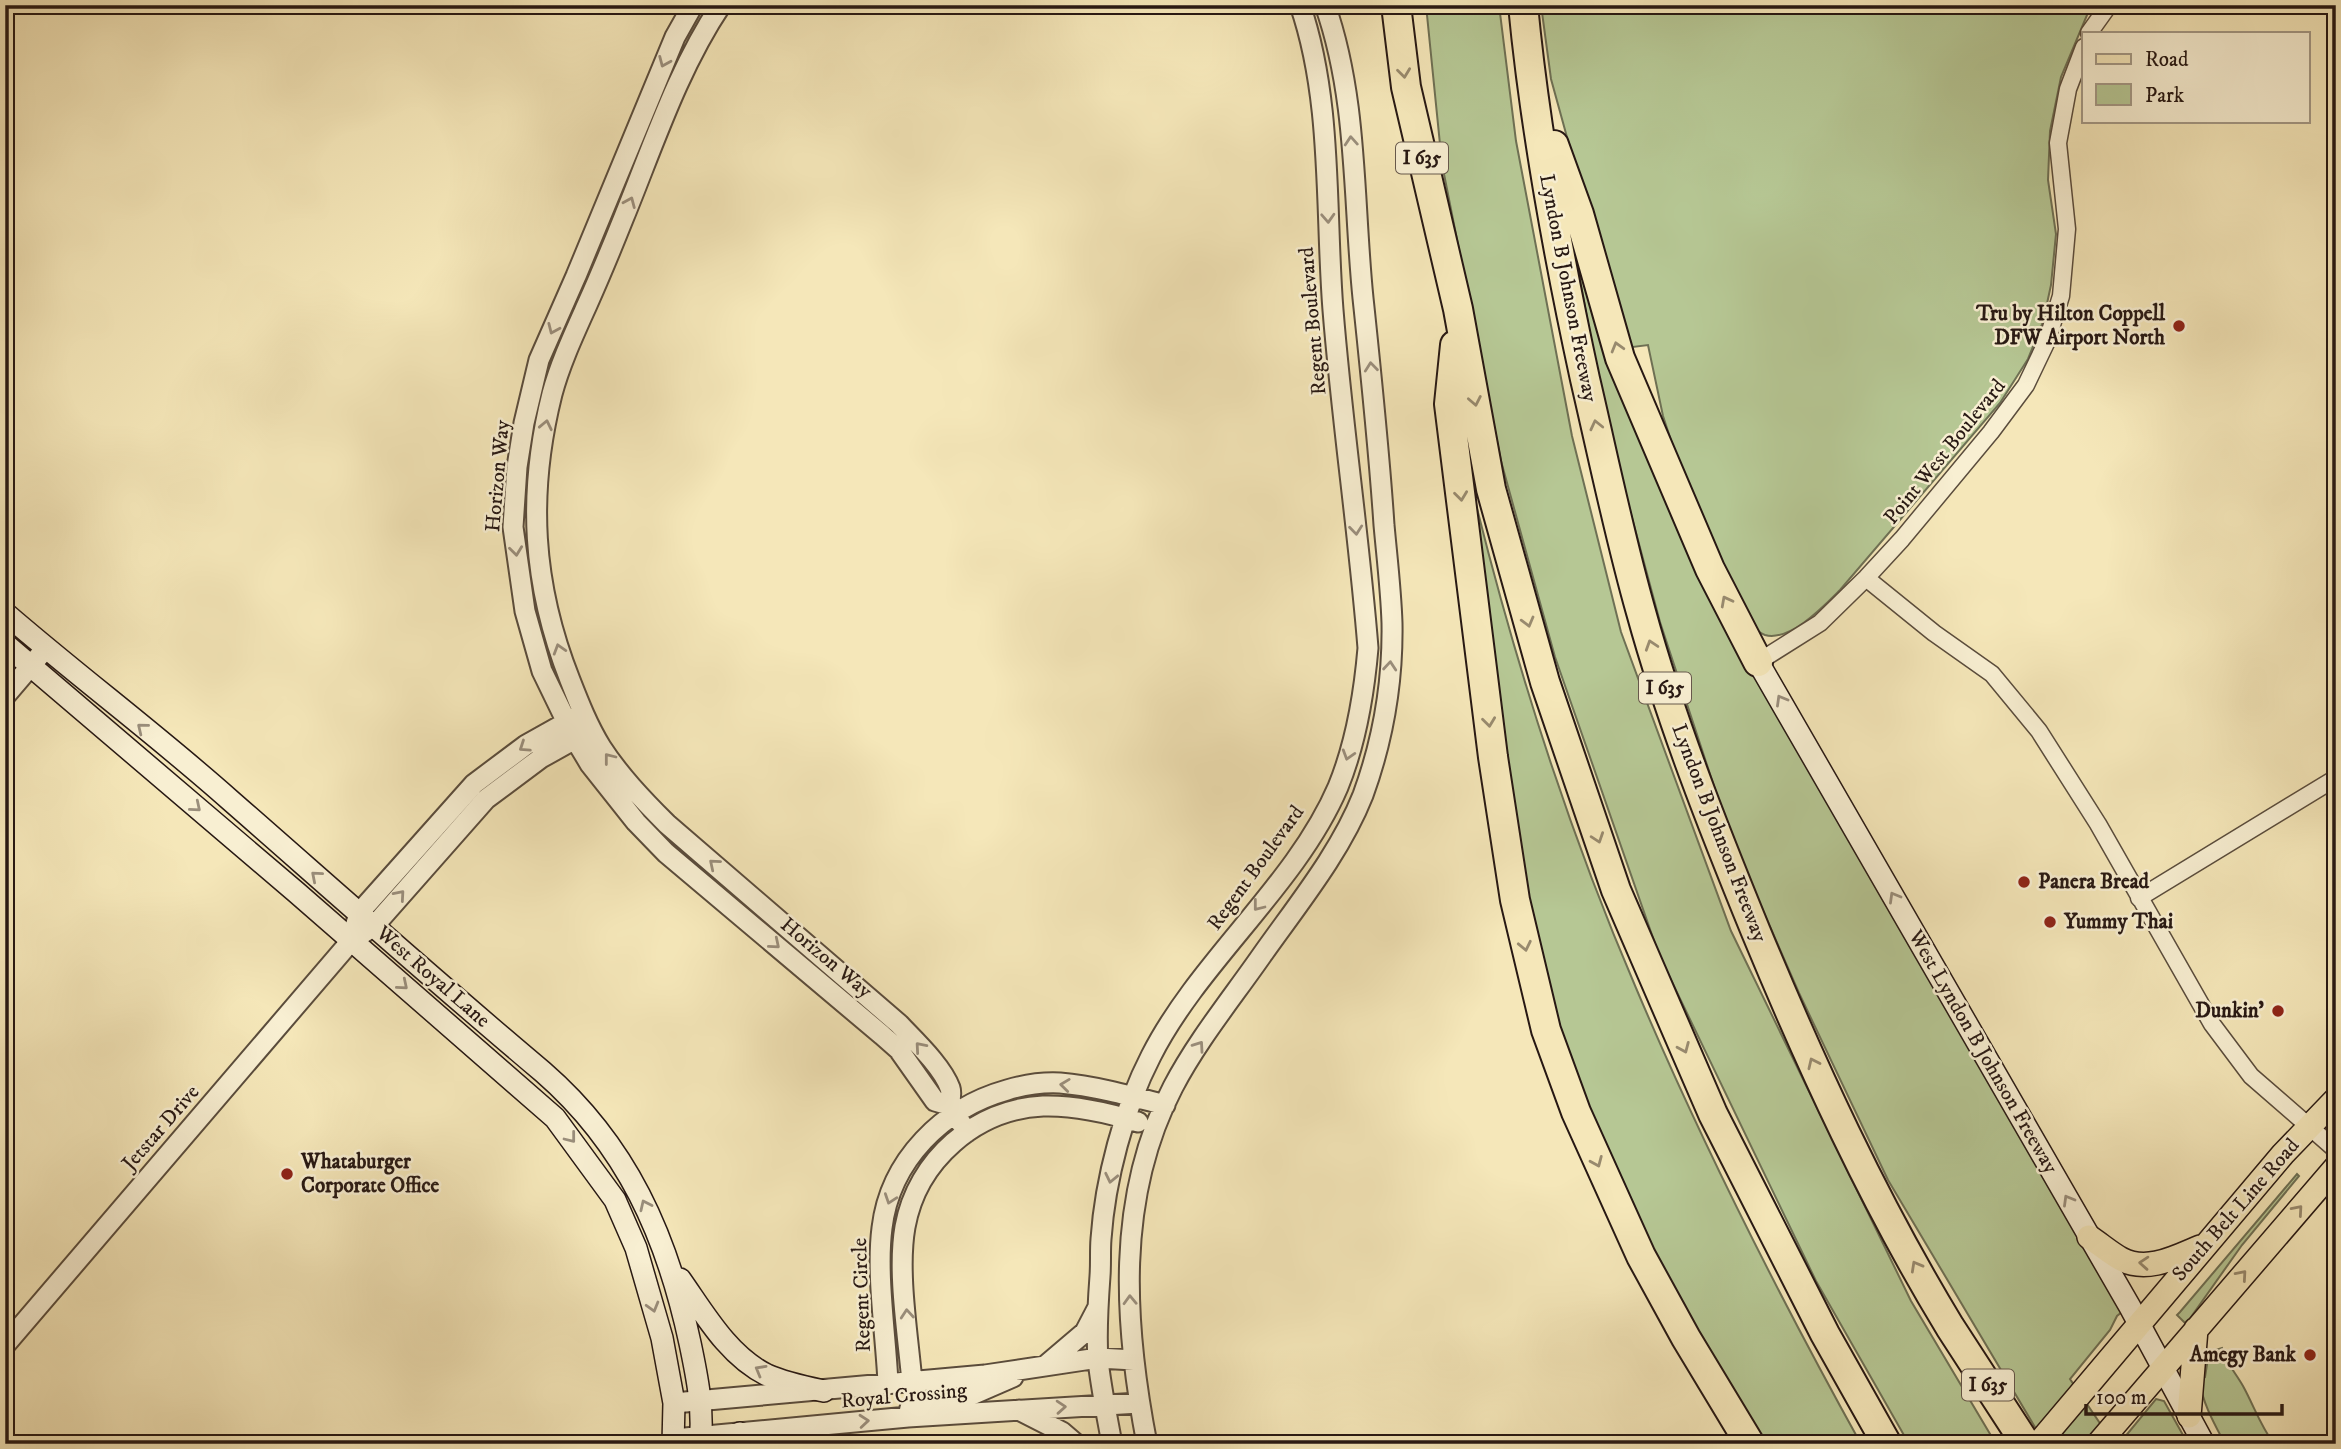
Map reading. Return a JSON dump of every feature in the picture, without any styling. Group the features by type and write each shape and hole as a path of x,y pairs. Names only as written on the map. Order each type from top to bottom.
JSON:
{"highway":[{"name":"I 635","path":"1396,5 1406,87 1458,309 1491,489 1545,682 1616,890 1713,1114 1825,1334 1888,1444"},
{"name":"Lyndon B Johnson Freeway","path":"1523,5 1530,79 1573,321 1617,516 1641,612 1703,797 1773,973 1851,1144 1949,1325 2026,1444"},
{"path":"1530,79 1580,214 1620,358 1710,569 1758,662"},
{"path":"1458,309 1449,404 1503,827 1515,900 1531,971 1555,1053 1606,1183 1648,1268 1749,1444"}],"main road":[{"name":"West Royal Lane","path":"5,613 229,799 558,1084 605,1136 635,1182 672,1268 700,1400 700,1440"},
{"name":"West Royal Lane","path":"5,644 296,892 555,1118 615,1200 636,1248 662,1338 674,1404 674,1441"},
{"name":"West Lyndon B Johnson Freeway","path":"1758,662 2090,1237 2204,1444"},
{"name":"South Belt Line Road","path":"2038,1444 2203,1246 2336,1099"},
{"path":"2100,1441 2336,1167"},
{"path":"2090,1237 2123,1260 2142,1263 2158,1264 2203,1246"},
{"path":"672,1268 718,1332 752,1366 788,1382 824,1391"},
{"path":"2189,1416 2196,1329"}],"street":[{"name":"Horizon Way","path":"579,726 542,671 525,611 513,527 517,467 529,396 539,360 670,48 693,5"},
{"name":"Horizon Way","path":"721,5 686,68 570,344 553,392 541,447 536,494 539,570 545,603 590,764 634,804 667,824 899,1024 931,1060 946,1082 951,1091 952,1109 967,1132"},
{"name":"Regent Boulevard","path":"1112,1444 1098,1358 1101,1238 1106,1201 1133,1096 1152,1054 1188,997 1294,861 1320,822 1337,788 1349,753 1366,678 1368,648 1334,311 1321,97 1318,74 1300,5"},
{"path":"1147,1444 1134,1360 1129,1251 1132,1216 1144,1159 1155,1127 1186,1064 1317,878 1342,838 1361,799 1374,762 1385,714 1392,658 1392,622 1378,435 1363,296 1347,94 1340,55 1325,5"},
{"path":"2090,32 2109,5"},
{"name":"Point West Boulevard","path":"1758,662 1820,623 1866,578 1991,432 2025,385 2047,341 2061,296 2067,229 2059,143 2068,89 2082,52"},
{"path":"580,266 600,274"},
{"path":"1866,578 1934,633 1992,674 2039,731 2098,824 2212,1024 2251,1076 2336,1150"},
{"path":"5,696 46,648"},
{"name":"Jetstar Drive","path":"5,1345 351,941 474,784 526,745 579,726"},
{"path":"2139,898 2331,781 2336,785"},
{"name":"Horizon Way","path":"634,804 666,853 882,1035 899,1051 935,1101 952,1109"},
{"path":"735,911 751,895"},
{"name":"Regent Circle","path":"888,1383 880,1258 882,1227 890,1196 908,1158 952,1109 985,1096 1042,1083 1060,1083 1133,1096 1165,1105"},
{"name":"Regent Circle","path":"912,1381 903,1266 905,1227 914,1195 933,1163 956,1138 995,1115 1043,1106 1083,1109 1155,1127"},
{"path":"880,1258 903,1266"},
{"path":"908,1417 910,1408 916,1403 967,1397 1036,1368 1084,1332 1098,1304"},
{"name":"Royal Crossing","path":"674,1404 824,1391 1036,1368 1098,1358 1134,1360"},
{"name":"Royal Crossing","path":"674,1441 732,1438 908,1417 1139,1403"},
{"path":"1018,1410 1062,1432 1076,1444"}],"green space":[{"path":"1426,5 1499,5 1516,141 1572,436 1621,632 1731,931 1911,1301 1996,1444 1909,1444 1816,1281 1659,955 1555,657 1501,461 1442,164"},
{"path":"1541,5 2095,5 2087,15 2061,77 2050,131 2048,180 2056,234 2051,285 2043,322 2028,359 2000,403 1840,590 1806,621 1785,633 1765,635 1751,626 1685,483 1663,416 1648,345 1625,348 1551,79"},
{"path":"1572,237 1615,367 1681,538 1738,645 1878,891 2122,1312 2070,1379 2114,1444 2045,1444 1888,1180 1799,993 1730,835 1660,622 1607,425"},
{"path":"1470,480 1542,738 1610,926 1661,1046 1715,1162 1771,1276 1861,1444 1762,1444 1681,1311 1576,1084 1527,914"},
{"path":"2297,1174 2299,1176 2242,1245 2186,1324 2177,1315"},
{"path":"2222,1348 2274,1444 2225,1444 2206,1405 2199,1380 2205,1377 2209,1352"},
{"path":"2156,1399 2164,1401 2188,1444 2119,1444"}],"place":[{"name":"Tru by Hilton Coppell DFW Airport North","path":"2179,326"},
{"name":"Panera Bread","path":"2024,882"},
{"name":"Yummy Thai","path":"2050,922"},
{"name":"Dunkin'","path":"2278,1011"},
{"name":"Whataburger Corporate Office","path":"287,1174"},
{"name":"Amegy Bank","path":"2310,1355"}]}
